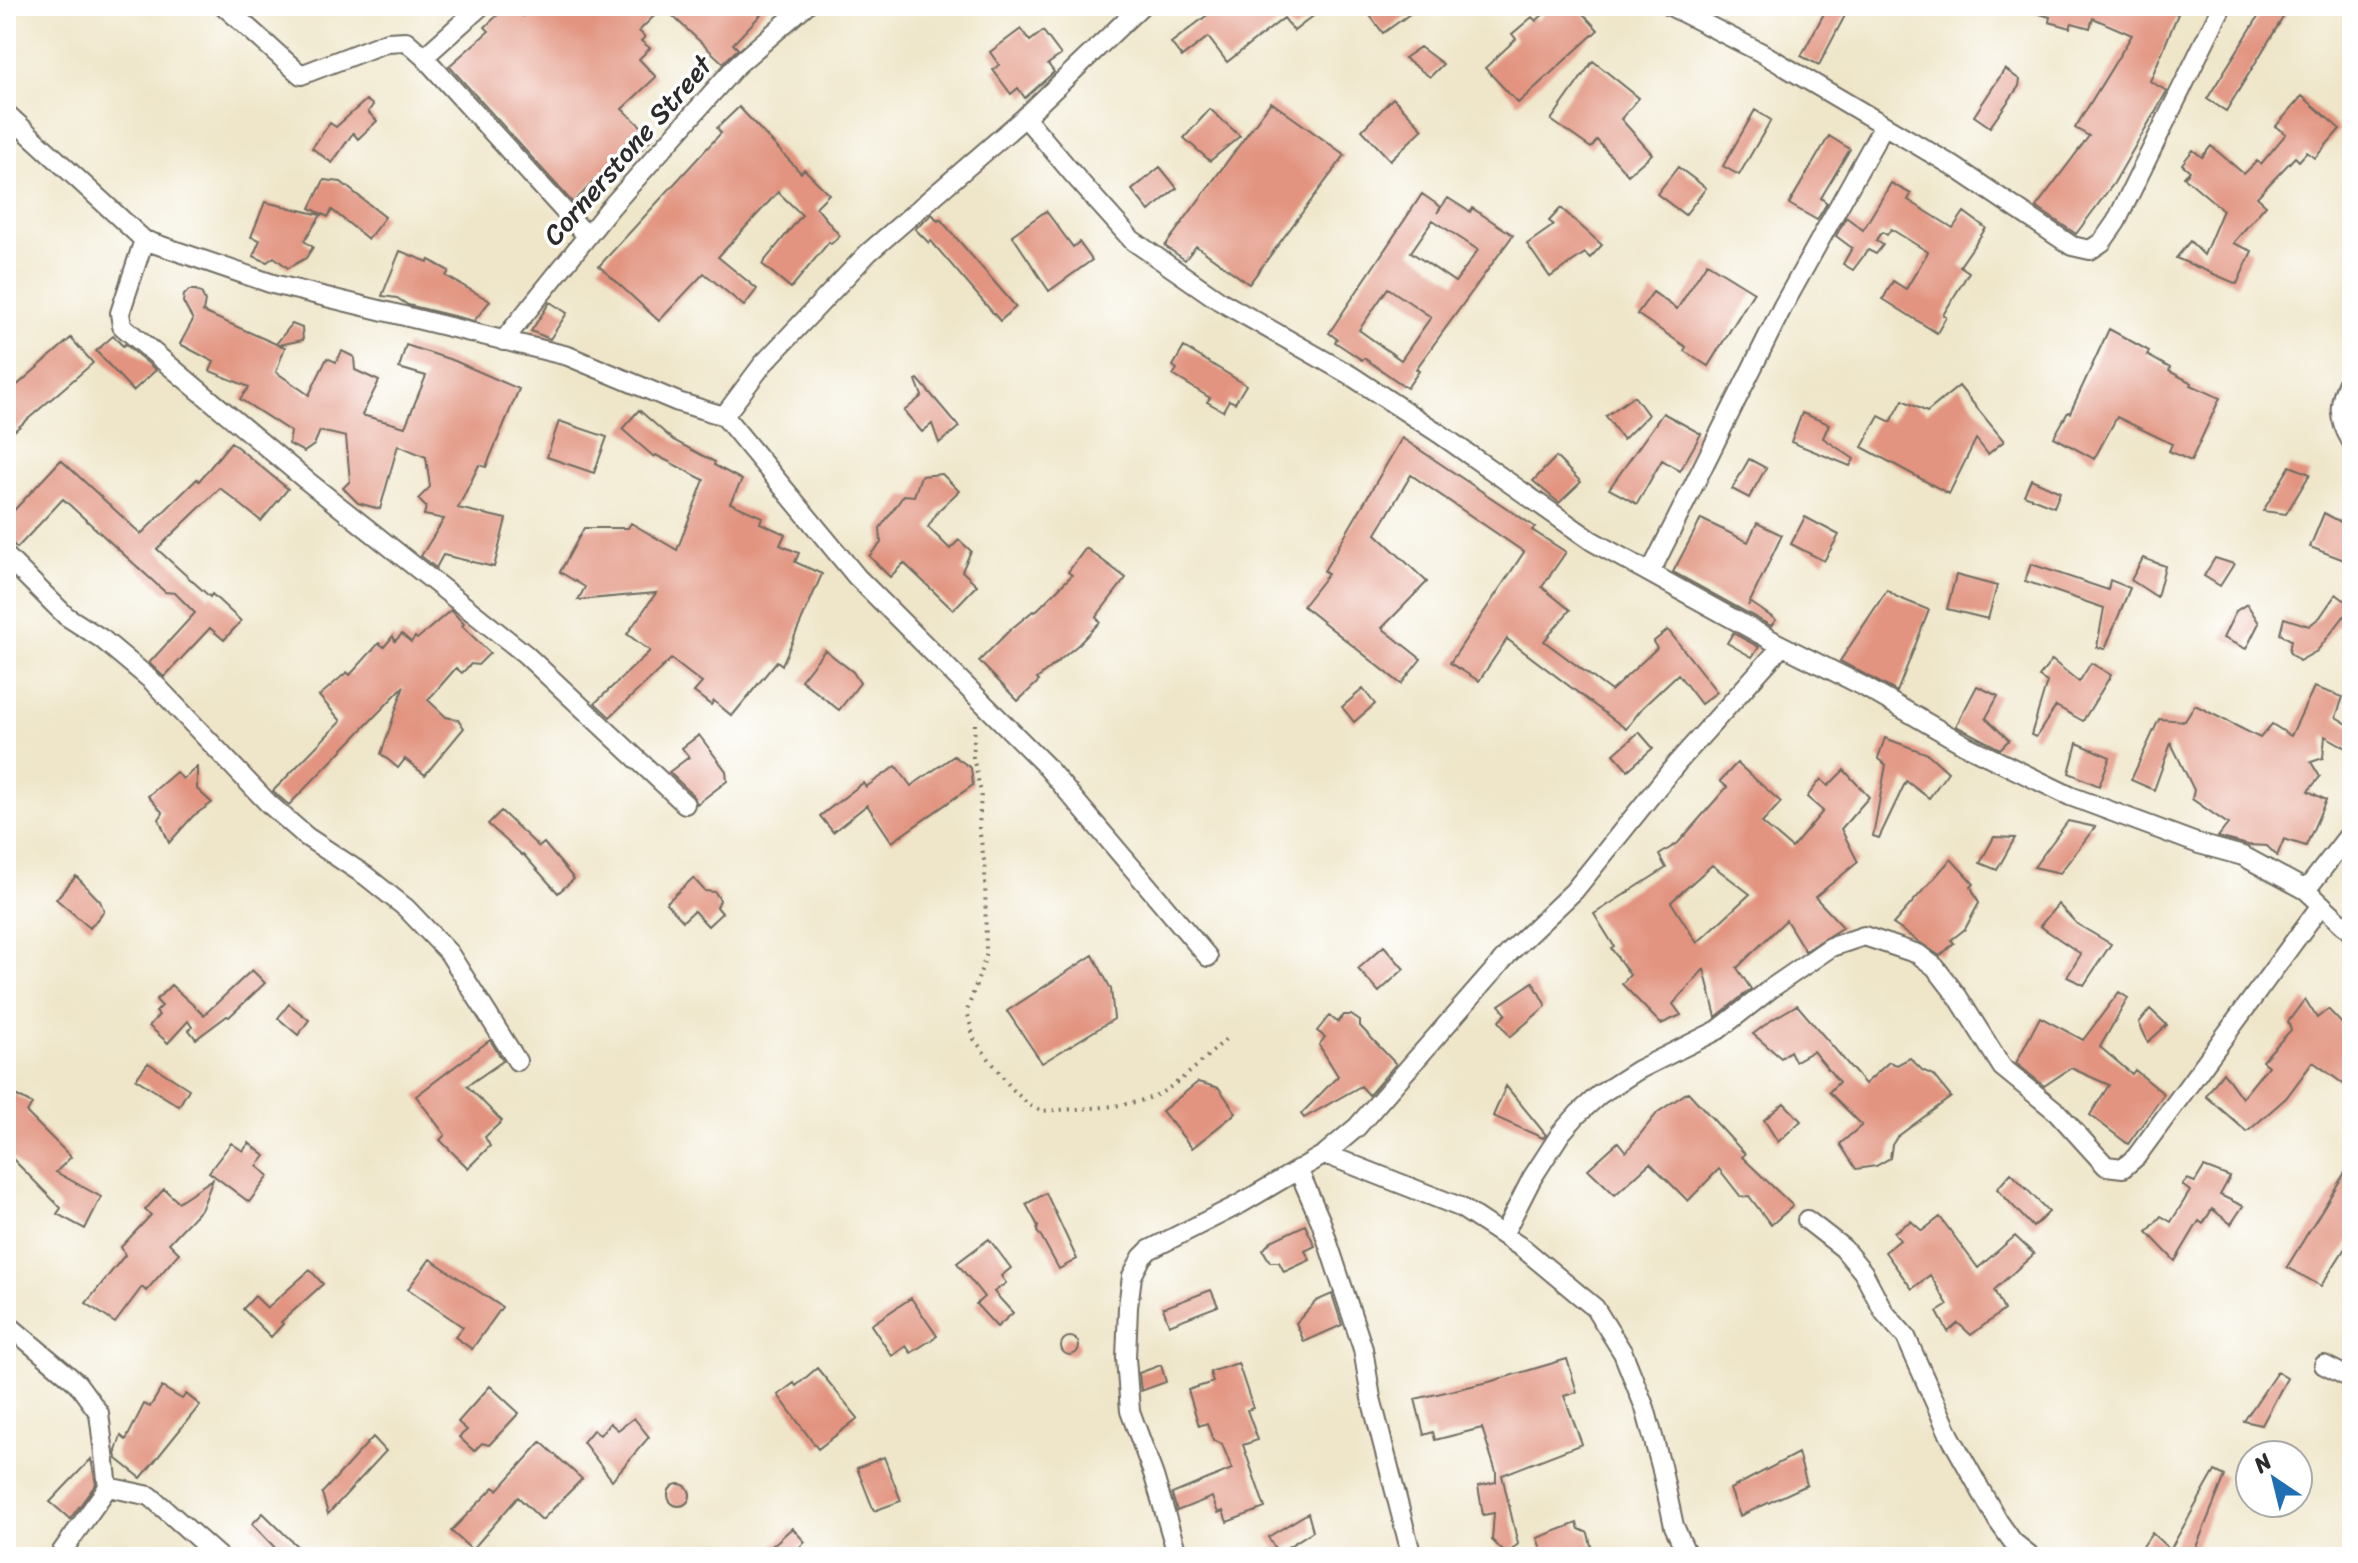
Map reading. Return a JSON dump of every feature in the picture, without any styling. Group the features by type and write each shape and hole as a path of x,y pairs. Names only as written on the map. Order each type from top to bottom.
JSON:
{"street":[{"path":"224,6 301,75 387,42 406,41 587,236"},
{"path":"424,57 481,6"},
{"name":"Cornerstone Street","path":"503,341 587,236 737,65 805,6"},
{"path":"724,416 763,364 868,253 1025,117 1141,6"},
{"path":"1670,6 1762,53 1953,166 2072,246 2090,250 2102,242 2116,222 2222,6"},
{"path":"6,113 144,240 273,284 568,356 678,402 724,416 857,577 1045,765 1208,957"},
{"path":"1025,117 1132,240 1220,301 1350,375 1592,541 1782,646 1863,686 1965,745 2070,796 2199,844 2243,856 2306,890 2352,933"},
{"path":"1650,573 1783,306 1884,125"},
{"path":"144,240 120,313 122,326 306,480 525,654 685,804"},
{"path":"2352,373 2340,406 2344,429 2352,442"},
{"path":"6,556 66,616 102,639 151,680 268,803 307,837 366,876 406,908 449,953 517,1061"},
{"path":"1178,1557 1154,1476 1130,1411 1126,1358 1128,1307 1132,1276 1142,1257 1149,1250 1240,1204 1325,1154 1357,1127 1510,952 1574,891 1677,763 1782,646"},
{"path":"2306,890 2352,831"},
{"path":"1503,1235 1532,1178 1561,1133 1599,1095 1638,1070 1718,1030 1831,947 1864,936 1918,954 1935,967 1958,997 2002,1067 2057,1112 2106,1166 2123,1168 2136,1157 2321,905"},
{"path":"1325,1154 1460,1207 1524,1249 1595,1308 1623,1353 1645,1408 1674,1526 1688,1557"},
{"path":"1298,1169 1321,1222 1363,1349 1371,1398 1412,1557"},
{"path":"1807,1220 1843,1248 1863,1272 1884,1312 1906,1337 1950,1436 1998,1521 2013,1542 2032,1557"},
{"path":"6,1323 77,1383 99,1413 108,1487 58,1557"},
{"path":"2324,1365 2352,1379"},
{"path":"108,1487 138,1492 159,1501 219,1557"}],"path":[{"path":"977,697 973,757 981,793 979,828 985,866 986,956 967,1011 974,1039 1012,1089 1029,1105 1041,1111 1137,1102 1162,1092 1226,1039"}],"building":[{"path":"507,6 514,6 523,16 531,6 769,6 733,44 738,49 723,63 663,7 639,31 645,37 641,41 650,48 639,59 656,77 622,109 653,137 613,179 604,171 573,203 449,66 489,31 485,27"},
{"path":"1219,6 1326,6 1294,31 1284,18 1227,62 1208,37 1182,57 1171,43"},
{"path":"1363,6 1421,6 1383,33"},
{"path":"1553,6 1576,6 1598,30 1518,103 1485,68 1516,39 1512,34 1532,17 1536,21"},
{"path":"1828,6 1850,6 1819,65 1801,56"},
{"path":"2031,6 2160,6 2178,14 2150,81 2167,91 2114,183 2076,234 2036,207 2089,136 2075,128 2132,35 2093,18 2090,28 2072,23 2070,28 2049,22 2050,17 2030,11"},
{"path":"2265,6 2290,6 2226,111 2207,99"},
{"path":"1021,29 1030,41 1043,31 1061,55 1048,64 1054,72 1025,98 1018,88 1011,94 993,70 999,65 990,52"},
{"path":"1420,47 1443,64 1430,77 1404,58"},
{"path":"1593,61 1639,98 1621,119 1652,154 1628,175 1597,140 1591,148 1551,120"},
{"path":"2005,69 2020,80 2019,86 1990,127 1974,116"},
{"path":"2302,96 2340,129 2315,158 2307,152 2299,161 2295,157 2257,197 2266,205 2233,243 2252,251 2237,284 2176,258 2190,241 2204,255 2223,210 2184,177 2190,171 2182,164 2193,150 2202,157 2211,146 2244,174 2257,161 2261,164 2286,134 2276,126"},
{"path":"1393,98 1423,129 1390,160 1362,130"},
{"path":"366,100 373,105 368,112 377,121 358,139 353,133 332,163 312,148 330,123 336,127"},
{"path":"1271,102 1345,155 1249,284 1196,246 1185,260 1165,246"},
{"path":"739,107 801,173 804,169 829,194 816,207 840,236 831,244 829,242 791,288 762,264 802,215 778,192 718,257 757,289 744,306 704,273 659,321 599,266 721,133 717,128"},
{"path":"1210,109 1240,136 1210,161 1184,138"},
{"path":"1755,110 1771,120 1739,175 1723,166"},
{"path":"1829,136 1850,149 1821,198 1827,203 1817,220 1789,204"},
{"path":"1160,167 1177,188 1149,211 1132,190"},
{"path":"1678,167 1706,188 1685,215 1657,194"},
{"path":"324,180 341,182 385,217 368,239 332,210 328,217 310,208"},
{"path":"1891,183 1911,194 1908,200 1953,228 1964,212 1986,228 1960,266 1969,272 1943,315 1946,317 1937,333 1883,299 1893,281 1906,289 1928,252 1891,229 1887,235 1882,232 1876,240 1883,245 1876,254 1868,250 1853,270 1843,264 1852,248 1836,236 1846,217 1863,230"},
{"path":"1422,194 1441,207 1437,213 1448,198 1470,212 1472,208 1513,235 1416,369 1419,371 1407,388 1335,342 1337,339 1329,333","holes":["1433,220 1478,250 1455,282 1411,252","1388,288 1431,317 1401,360 1359,330"]},
{"path":"265,202 321,215 304,241 313,247 306,258 288,268 274,257 267,262 253,256 260,240 251,237"},
{"path":"1561,208 1602,245 1590,258 1585,253 1550,277 1527,244 1554,225 1549,221"},
{"path":"1046,211 1073,247 1079,242 1092,260 1049,291 1012,235"},
{"path":"932,214 938,221 940,219 1016,307 1000,321 931,241 929,243 915,229"},
{"path":"400,251 429,260 449,271 446,276 490,301 474,321 382,296"},
{"path":"1707,263 1754,292 1708,366 1637,314 1653,292 1677,309"},
{"path":"189,290 202,294 205,301 203,312 276,344 292,324 302,328 303,340 279,345 285,347 276,372 309,395 327,358 336,362 342,351 354,357 355,370 379,381 362,415 405,427 426,376 399,368 406,345 455,361 519,389 486,467 479,465 458,508 506,519 494,567 443,555 436,568 421,556 444,519 424,515 426,507 418,499 430,487 426,457 398,445 380,509 358,503 343,488 350,481 346,437 320,431 314,445 304,452 289,444 291,432 240,399 249,387 210,371 214,362 180,344 193,320 183,302"},
{"path":"550,302 567,313 550,339 531,331"},
{"path":"2109,329 2149,351 2147,355 2191,385 2220,398 2191,461 2169,451 2172,444 2117,417 2094,459 2054,437 2070,413"},
{"path":"113,336 156,370 133,391 96,351"},
{"path":"71,338 93,363 6,438 6,395"},
{"path":"1184,347 1246,385 1235,403 1229,400 1223,411 1207,402 1210,398 1173,375 1177,369 1173,366"},
{"path":"918,379 959,427 939,443 932,424 922,432 904,411 922,396"},
{"path":"1959,386 2004,441 1988,454 1976,439 1949,494 1862,447 1879,416 1891,422 1903,400 1927,412"},
{"path":"1634,396 1648,415 1623,440 1606,416"},
{"path":"639,410 673,440 742,480 730,503 762,517 760,523 785,534 780,545 799,553 795,562 822,574 782,665 777,661 732,716 714,701 711,705 694,692 702,683 671,659 610,717 595,703 650,651 627,634 656,593 578,600 585,587 560,572 584,528 628,528 631,523 677,550 704,480 656,455 654,457 622,429"},
{"path":"1663,413 1701,434 1680,471 1662,460 1637,504 1609,489"},
{"path":"1802,413 1829,424 1823,438 1854,459 1850,466 1791,442"},
{"path":"559,421 607,437 594,473 547,457"},
{"path":"1402,438 1535,527 1532,530 1566,552 1542,587 1570,610 1544,641 1611,691 1657,648 1653,642 1668,630 1717,692 1701,704 1678,674 1643,707 1626,729 1507,639 1479,681 1450,663 1524,552 1411,475 1376,534 1427,582 1382,628 1421,659 1401,684 1303,606 1328,574 1324,571"},
{"path":"231,442 288,489 261,521 220,488 157,549 241,621 224,640 210,628 164,677 149,663 195,613 175,593 165,592 63,499 17,548 6,538 6,519 61,460 141,534 197,479 199,481"},
{"path":"1556,457 1581,482 1559,503 1533,481"},
{"path":"1749,459 1766,468 1749,498 1732,489"},
{"path":"2290,466 2310,474 2286,514 2263,511"},
{"path":"942,474 959,491 939,510 928,527 950,549 959,540 971,551 962,571 977,585 953,610 904,563 890,577 869,556 881,543 880,528 904,495 914,496 921,476"},
{"path":"2031,479 2060,492 2054,507 2024,495"},
{"path":"2324,513 2352,528 2352,563 2310,547"},
{"path":"1805,517 1839,535 1824,561 1791,544"},
{"path":"1701,519 1748,542 1757,523 1782,535 1748,606 1750,602 1776,620 1771,626 1673,572"},
{"path":"1086,548 1126,578 1096,617 1100,622 1037,679 1039,681 1018,701 979,661 1072,575 1068,572"},
{"path":"2143,558 2165,566 2157,597 2131,580"},
{"path":"2215,558 2234,564 2220,586 2204,576"},
{"path":"2031,564 2108,590 2110,580 2130,588 2105,649 2097,647 2104,608 2025,581"},
{"path":"1956,575 1997,586 1988,619 1947,609"},
{"path":"1887,590 1929,610 1897,692 1840,661"},
{"path":"2336,594 2352,606 2317,651 2299,661 2289,652 2291,640 2280,634 2284,618 2309,626 2320,617"},
{"path":"2247,604 2259,623 2246,649 2223,638 2236,611"},
{"path":"451,610 464,624 462,626 490,653 478,665 471,664 462,673 456,668 428,700 446,717 458,720 464,728 425,775 405,759 398,768 381,754 404,686 289,805 276,794 273,791 341,721 319,696 347,672 350,675 379,643 384,647 393,636 395,641 402,634 411,642"},
{"path":"1733,633 1759,647 1752,657 1727,643"},
{"path":"825,650 853,672 860,683 839,710 801,680"},
{"path":"2052,660 2079,682 2091,663 2111,675 2083,721 2056,706 2036,737 2031,735 2047,682 2039,677"},
{"path":"1977,686 1998,696 1986,718 2009,740 2000,749 1956,726"},
{"path":"2314,687 2343,697 2336,717 2352,727 2352,751 2325,736 2323,758 2311,762 2320,777 2308,791 2326,800 2306,846 2284,839 2277,856 2267,846 2248,845 2218,837 2228,824 2192,799 2194,790 2171,743 2154,790 2131,780 2159,719 2185,721 2195,705 2260,738 2272,724 2291,736"},
{"path":"1363,689 1375,704 1354,722 1342,707"},
{"path":"1639,732 1653,748 1628,770 1614,754"},
{"path":"699,735 726,771 727,781 697,804 693,795 669,772 689,757 682,748"},
{"path":"1885,738 1928,754 1948,772 1929,798 1906,781 1879,838 1873,836 1886,765 1878,758"},
{"path":"2077,743 2110,757 2099,786 2069,773"},
{"path":"954,756 971,768 973,785 892,842 867,805 833,832 820,816 863,783 866,787 896,766 911,786"},
{"path":"1737,763 1781,802 1762,823 1792,848 1823,811 1807,797 1821,779 1828,786 1844,770 1869,797 1841,829 1858,862 1815,897 1843,927 1805,951 1786,920 1737,968 1751,989 1716,1017 1704,969 1673,1004 1681,1015 1661,1024 1622,984 1630,975 1611,948 1614,946 1594,914 1666,868 1659,855 1678,843 1727,787 1720,781","holes":["1712,865 1750,894 1697,943 1671,902"]},
{"path":"197,767 197,789 212,803 193,816 169,843 159,819 163,813 148,796 176,772 183,779"},
{"path":"501,811 539,847 544,843 574,879 558,893 523,854 488,824"},
{"path":"2068,821 2095,827 2060,873 2034,867"},
{"path":"1994,837 2015,838 1997,870 1980,863"},
{"path":"1951,859 1974,884 1971,887 1979,903 1965,929 1951,940 1954,943 1940,956 1893,924"},
{"path":"76,876 100,901 104,911 90,928 56,899"},
{"path":"693,878 705,891 715,892 720,900 717,907 722,913 708,926 694,911 683,921 666,903"},
{"path":"2058,904 2077,924 2111,944 2084,985 2067,977 2081,954 2040,926"},
{"path":"1384,946 1404,969 1379,992 1358,969"},
{"path":"1093,955 1111,989 1114,1019 1042,1063 1007,1011"},
{"path":"252,970 265,983 229,1017 196,1039 189,1030 192,1027 188,1021 168,1043 149,1026 162,1006 156,1000 171,985 204,1015"},
{"path":"1533,982 1546,1006 1510,1037 1499,1021 1506,1014 1499,1005"},
{"path":"2119,992 2128,998 2100,1047 2132,1074 2135,1070 2164,1094 2128,1144 2090,1115 2109,1085 2071,1068 2044,1086 2016,1063 2040,1017 2083,1040"},
{"path":"2305,999 2317,1018 2328,1009 2352,1034 2352,1090 2313,1062 2286,1098 2247,1132 2206,1096 2223,1072 2242,1098 2268,1066 2262,1061 2291,1030 2288,1022"},
{"path":"289,1004 309,1020 298,1035 278,1018"},
{"path":"1797,1005 1865,1084 1889,1062 1897,1065 1910,1058 1922,1070 1933,1075 1951,1097 1897,1137 1890,1158 1876,1166 1856,1169 1840,1144 1862,1125 1829,1092 1839,1082 1813,1051 1795,1061 1790,1051 1781,1058 1753,1034"},
{"path":"2150,1009 2167,1025 2148,1042 2139,1023"},
{"path":"1344,1015 1351,1015 1360,1021 1360,1026 1396,1064 1369,1095 1361,1086 1304,1118 1301,1114 1338,1076 1319,1045 1325,1037 1317,1031 1329,1016 1338,1022"},
{"path":"490,1040 503,1061 467,1086 502,1121 485,1137 490,1146 468,1168 440,1140 445,1135 416,1096"},
{"path":"148,1063 189,1089 179,1106 136,1079"},
{"path":"1198,1082 1219,1088 1236,1113 1192,1148 1162,1111"},
{"path":"1506,1086 1546,1135 1543,1138 1493,1116"},
{"path":"6,1090 32,1104 27,1113 71,1157 56,1172 101,1197 85,1229 57,1214 61,1208 6,1152"},
{"path":"1688,1092 1745,1154 1742,1157 1793,1206 1771,1225 1749,1196 1741,1197 1719,1169 1688,1201 1650,1163 1615,1195 1588,1169 1618,1142 1626,1152 1658,1112"},
{"path":"1784,1103 1801,1121 1778,1142 1764,1120"},
{"path":"231,1143 243,1151 249,1143 265,1156 257,1166 269,1176 249,1202 209,1172"},
{"path":"2352,1161 2352,1237 2321,1286 2287,1267"},
{"path":"2204,1167 2230,1177 2220,1195 2243,1206 2231,1224 2212,1209 2203,1224 2199,1221 2175,1261 2147,1232 2161,1216 2171,1222 2190,1191 2182,1185 2187,1179 2195,1182"},
{"path":"2011,1173 2049,1212 2033,1227 1997,1189"},
{"path":"213,1179 202,1208 169,1243 179,1253 146,1291 142,1287 115,1323 86,1303 125,1255 121,1247 151,1215 145,1210 164,1189 178,1202"},
{"path":"1046,1193 1077,1259 1059,1269 1037,1232 1038,1226 1026,1204"},
{"path":"1940,1217 1978,1268 2015,1236 2034,1254 1994,1290 2004,1310 1971,1335 1958,1323 1948,1332 1937,1312 1948,1305 1930,1275 1912,1289 1885,1252 1900,1240 1894,1232 1911,1221 1922,1231"},
{"path":"1305,1225 1315,1246 1305,1251 1310,1260 1284,1272 1279,1262 1270,1262 1263,1250 1271,1241"},
{"path":"989,1239 1011,1268 1001,1276 1006,1283 994,1292 1013,1313 997,1327 976,1304 984,1297 957,1263"},
{"path":"430,1259 502,1307 472,1349 455,1337 463,1327 408,1289"},
{"path":"310,1270 323,1284 281,1322 283,1324 271,1337 243,1309 255,1296 267,1308"},
{"path":"1211,1290 1218,1306 1169,1325 1163,1308"},
{"path":"1332,1294 1342,1325 1304,1342 1296,1323 1316,1301"},
{"path":"911,1298 937,1336 911,1353 906,1346 892,1356 871,1325"},
{"path":"1070,1337 1079,1346 1070,1355 1061,1346"},
{"path":"1567,1359 1577,1392 1564,1396 1582,1444 1502,1475 1518,1544 1507,1555 1492,1540 1494,1513 1483,1515 1478,1486 1496,1482 1496,1472 1482,1428 1435,1440 1433,1432 1424,1435 1415,1399"},
{"path":"1238,1363 1253,1408 1247,1410 1258,1440 1243,1445 1265,1508 1227,1522 1223,1511 1218,1513 1212,1497 1177,1511 1172,1494 1232,1469 1222,1444 1213,1440 1207,1423 1199,1426 1188,1390 1213,1382 1210,1372"},
{"path":"1161,1365 1166,1382 1141,1391 1139,1373"},
{"path":"817,1368 858,1418 818,1449 778,1395 794,1383 796,1386"},
{"path":"2277,1372 2287,1378 2262,1425 2244,1421"},
{"path":"490,1386 519,1413 489,1445 482,1443 474,1451 459,1437 467,1430 458,1422"},
{"path":"162,1387 182,1399 186,1394 200,1405 141,1478 117,1459 116,1451 121,1436 126,1440 144,1404 150,1407"},
{"path":"634,1418 649,1437 612,1480 583,1442 593,1430 600,1435 610,1423 618,1430"},
{"path":"373,1437 386,1451 328,1514 322,1493"},
{"path":"541,1442 582,1479 542,1520 518,1497 472,1550 451,1531 494,1487 498,1490"},
{"path":"1798,1453 1807,1485 1740,1516 1730,1489"},
{"path":"884,1457 901,1501 874,1511 857,1468"},
{"path":"91,1459 96,1484 70,1519 50,1502"},
{"path":"2215,1471 2225,1476 2192,1557 2136,1557 2152,1533 2170,1550"},
{"path":"679,1484 687,1487 690,1495 687,1503 679,1506 671,1503 668,1495 671,1487"},
{"path":"263,1513 308,1557 284,1557 252,1524"},
{"path":"1308,1513 1313,1531 1278,1553 1268,1537"},
{"path":"1577,1523 1579,1529 1588,1533 1592,1550 1573,1557 1544,1557 1537,1538"},
{"path":"792,1528 805,1542 789,1557 760,1557"}]}
